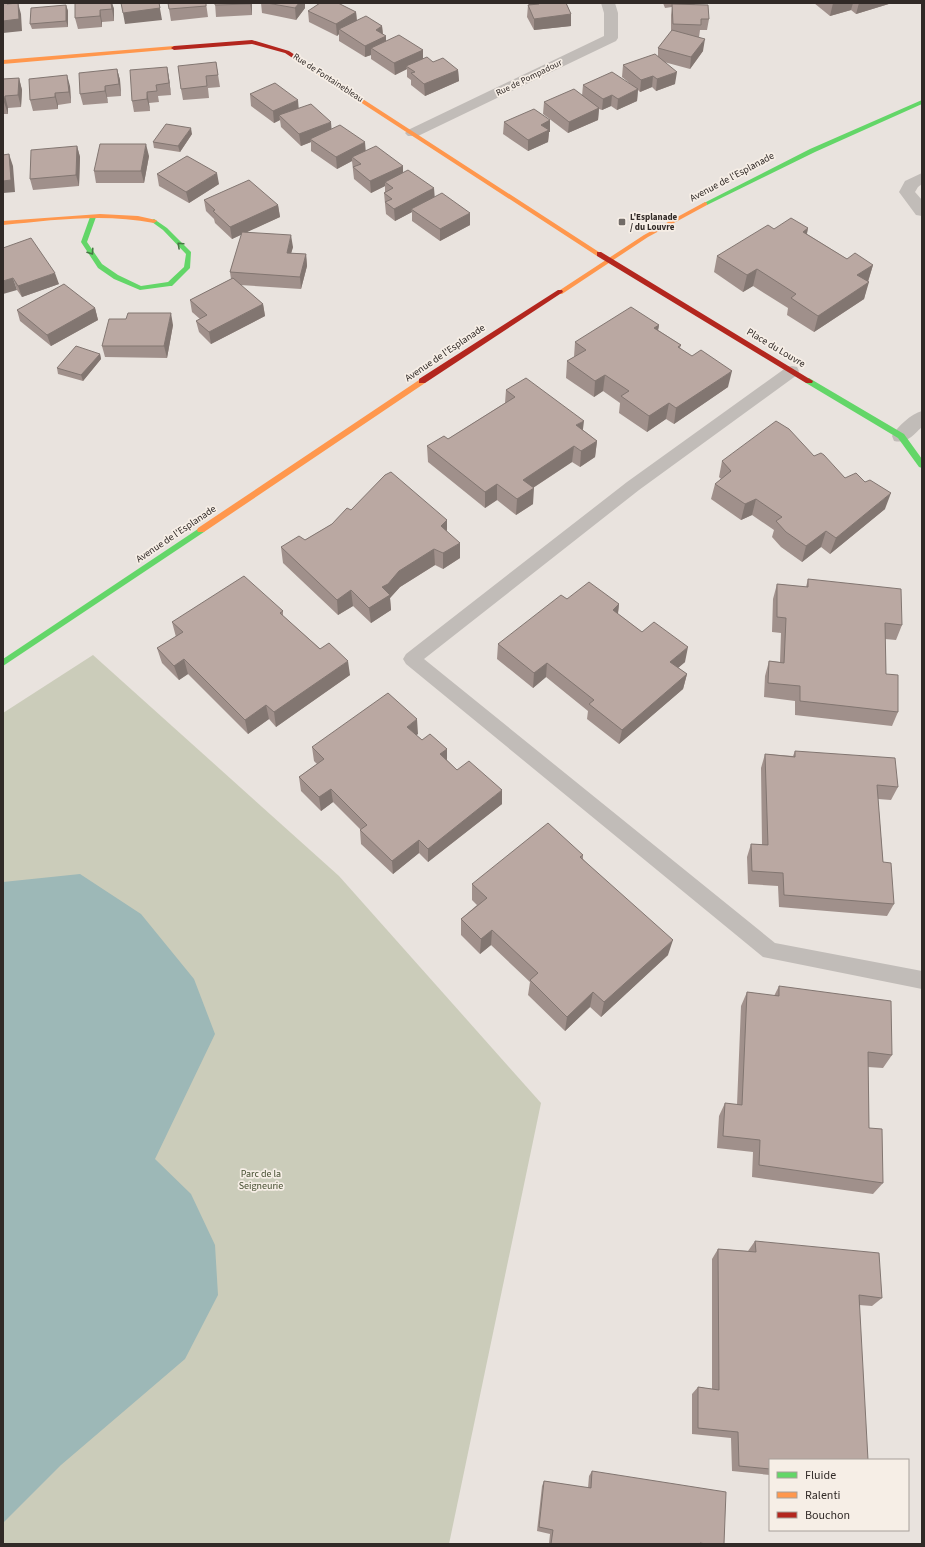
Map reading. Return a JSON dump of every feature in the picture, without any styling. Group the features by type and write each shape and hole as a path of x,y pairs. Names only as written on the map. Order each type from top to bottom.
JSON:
{"street":[{"name":"Rue de Pompadour","path":"414,133 611,38 611,13 608,3"},
{"name":"Rue de Fontainebleau","path":"3,62 252,42 287,52 414,133 574,239 609,260"},
{"name":"Avenue de l'Esplanade","path":"3,663 429,376 663,226 750,179 841,136 922,102"},
{"path":"922,178 911,184 907,192 922,211"},
{"path":"3,223 93,217 135,218 155,222 190,254 187,268 170,284 140,288 116,277 100,266 84,242 93,217"},
{"name":"Place du Louvre","path":"609,260 902,436 922,465"},
{"path":"902,436 922,417"}],"lane":[{"path":"792,371 633,486 412,659 770,951 922,980"}],"green space":[{"name":"Parc de la Seigneurie","path":"93,655 339,876 541,1103 449,1544 3,1544 3,713"}],"water":[{"path":"80,874 141,914 194,979 215,1034 155,1159 191,1194 215,1245 218,1295 185,1359 61,1465 3,1523 3,882"}],"building":[{"path":"3,3 18,3 19,19 3,21"},
{"path":"75,3 111,3 112,9 100,10 100,16 75,18"},
{"path":"121,3 159,3 160,8 123,13"},
{"path":"168,3 206,3 206,6 169,9"},
{"path":"215,3 250,3 250,4 215,5"},
{"path":"267,3 299,3 295,8"},
{"path":"320,3 338,3 356,12 336,24 308,11"},
{"path":"539,3 566,3 571,14 534,19 528,5"},
{"path":"672,4 708,5 709,19 701,19 701,25 673,24"},
{"path":"66,5 66,21 30,24 31,8"},
{"path":"366,16 382,26 376,30 386,36 365,46 339,29"},
{"path":"672,30 705,39 691,57 658,48"},
{"path":"399,35 423,50 394,63 371,48"},
{"path":"655,54 677,72 657,79 653,76 641,80 623,65"},
{"path":"427,57 433,62 443,58 458,70 424,84 411,73 415,72 406,66"},
{"path":"216,62 218,75 206,76 207,86 181,89 178,66"},
{"path":"167,67 169,83 156,85 157,91 147,92 147,99 132,101 130,70"},
{"path":"117,69 119,84 105,86 105,91 80,94 79,73"},
{"path":"612,72 638,89 618,99 612,95 603,99 583,85"},
{"path":"67,75 69,92 55,93 55,97 30,100 29,79"},
{"path":"19,78 18,95 5,96 3,102 3,79"},
{"path":"275,83 298,100 273,111 250,94"},
{"path":"574,89 599,108 569,122 544,102"},
{"path":"311,104 331,122 299,134 279,115"},
{"path":"534,109 550,120 541,125 549,130 528,140 504,122"},
{"path":"166,124 191,128 178,146 153,142"},
{"path":"340,125 365,142 336,157 310,139"},
{"path":"100,144 146,144 141,171 94,171"},
{"path":"77,146 76,175 30,179 31,150"},
{"path":"376,146 403,166 370,181 353,167 361,164 352,157"},
{"path":"9,154 11,180 3,181 3,155"},
{"path":"187,156 217,173 186,192 157,174"},
{"path":"408,170 434,188 394,209 385,202 392,199 384,193 393,188 385,182"},
{"path":"249,180 278,205 230,227 204,200"},
{"path":"442,193 470,213 440,229 411,209"},
{"path":"791,218 808,228 803,232 847,259 855,253 873,265 857,275 869,282 818,316 791,298 796,294 757,269 747,275 717,256 768,225 774,229"},
{"path":"242,232 291,235 287,253 306,254 300,277 230,272"},
{"path":"31,238 55,273 18,286 13,278 3,281 3,248"},
{"path":"233,278 263,304 209,332 196,321 207,315 190,300"},
{"path":"64,284 95,308 47,335 17,310"},
{"path":"631,307 659,325 654,328 681,345 678,347 692,356 701,350 732,371 676,408 669,403 649,416 621,396 629,391 605,375 595,381 567,361 586,350 575,342"},
{"path":"128,313 171,313 164,346 102,346 109,319 126,319"},
{"path":"76,346 100,354 81,375 57,368"},
{"path":"526,378 584,421 576,425 597,441 581,451 574,446 523,480 534,488 517,499 497,484 485,492 427,446 444,436 448,439 515,397 506,390"},
{"path":"776,421 789,429 814,456 821,453 824,455 845,478 856,473 865,482 870,480 891,493 836,538 826,531 806,546 786,532 776,521 782,517 756,499 745,504 715,484 731,471 722,461"},
{"path":"391,472 447,520 441,526 460,543 443,553 434,549 399,571 388,584 382,587 390,595 369,608 351,590 337,600 281,547 299,536 305,540 332,524 347,508 351,510 385,475"},
{"path":"244,576 283,611 280,613 320,649 329,643 348,661 274,712 266,705 245,720 184,659 174,666 157,648 183,632 172,622"},
{"path":"808,579 901,589 902,625 885,623 886,674 898,675 898,712 800,701 800,686 768,683 769,661 784,663 786,618 777,617 777,584 808,587"},
{"path":"589,582 619,604 613,610 642,632 654,622 688,647 670,662 687,674 622,730 589,704 594,700 547,663 534,673 498,644 561,595 567,599"},
{"path":"388,693 417,719 407,727 422,740 430,734 447,749 440,754 457,770 469,761 502,790 428,849 419,840 392,861 360,830 367,825 331,789 319,797 299,777 324,759 312,747"},
{"path":"795,751 895,758 898,787 877,785 883,862 891,863 894,904 784,895 783,873 752,871 751,844 768,845 765,754 795,757"},
{"path":"548,823 583,855 580,857 673,940 604,1002 593,992 567,1017 530,980 538,973 492,930 481,939 461,919 487,898 472,884"},
{"path":"779,986 891,1001 892,1055 868,1052 869,1128 882,1129 883,1183 759,1165 760,1140 723,1136 725,1103 742,1105 747,992 779,996"},
{"path":"755,1241 879,1253 882,1298 859,1295 868,1459 769,1459 769,1469 739,1466 738,1432 698,1428 698,1387 719,1390 718,1249 756,1252"},
{"path":"592,1471 726,1492 724,1544 551,1544 553,1530 539,1527 544,1481 591,1488"}],"traffic: fast":[{"path":"705,204 812,150 922,102"},
{"path":"93,217 84,242 100,266 116,277 140,288 170,284 187,268 189,254 165,229 154,221"},
{"path":"809,381 901,436 922,465"},
{"path":"3,663 201,530"}],"traffic: slow":[{"path":"3,62 174,48"},
{"path":"313,69 599,254"},
{"path":"560,292 646,236 705,204"},
{"path":"3,223 79,216 119,216 154,221"},
{"path":"201,530 422,381"}],"traffic: jam":[{"path":"174,48 252,42 287,52 313,69"},
{"path":"599,254 809,381"},
{"path":"422,381 560,292"}],"place":[{"name":"L'Esplanade / du Louvre","path":"622,222"}]}
